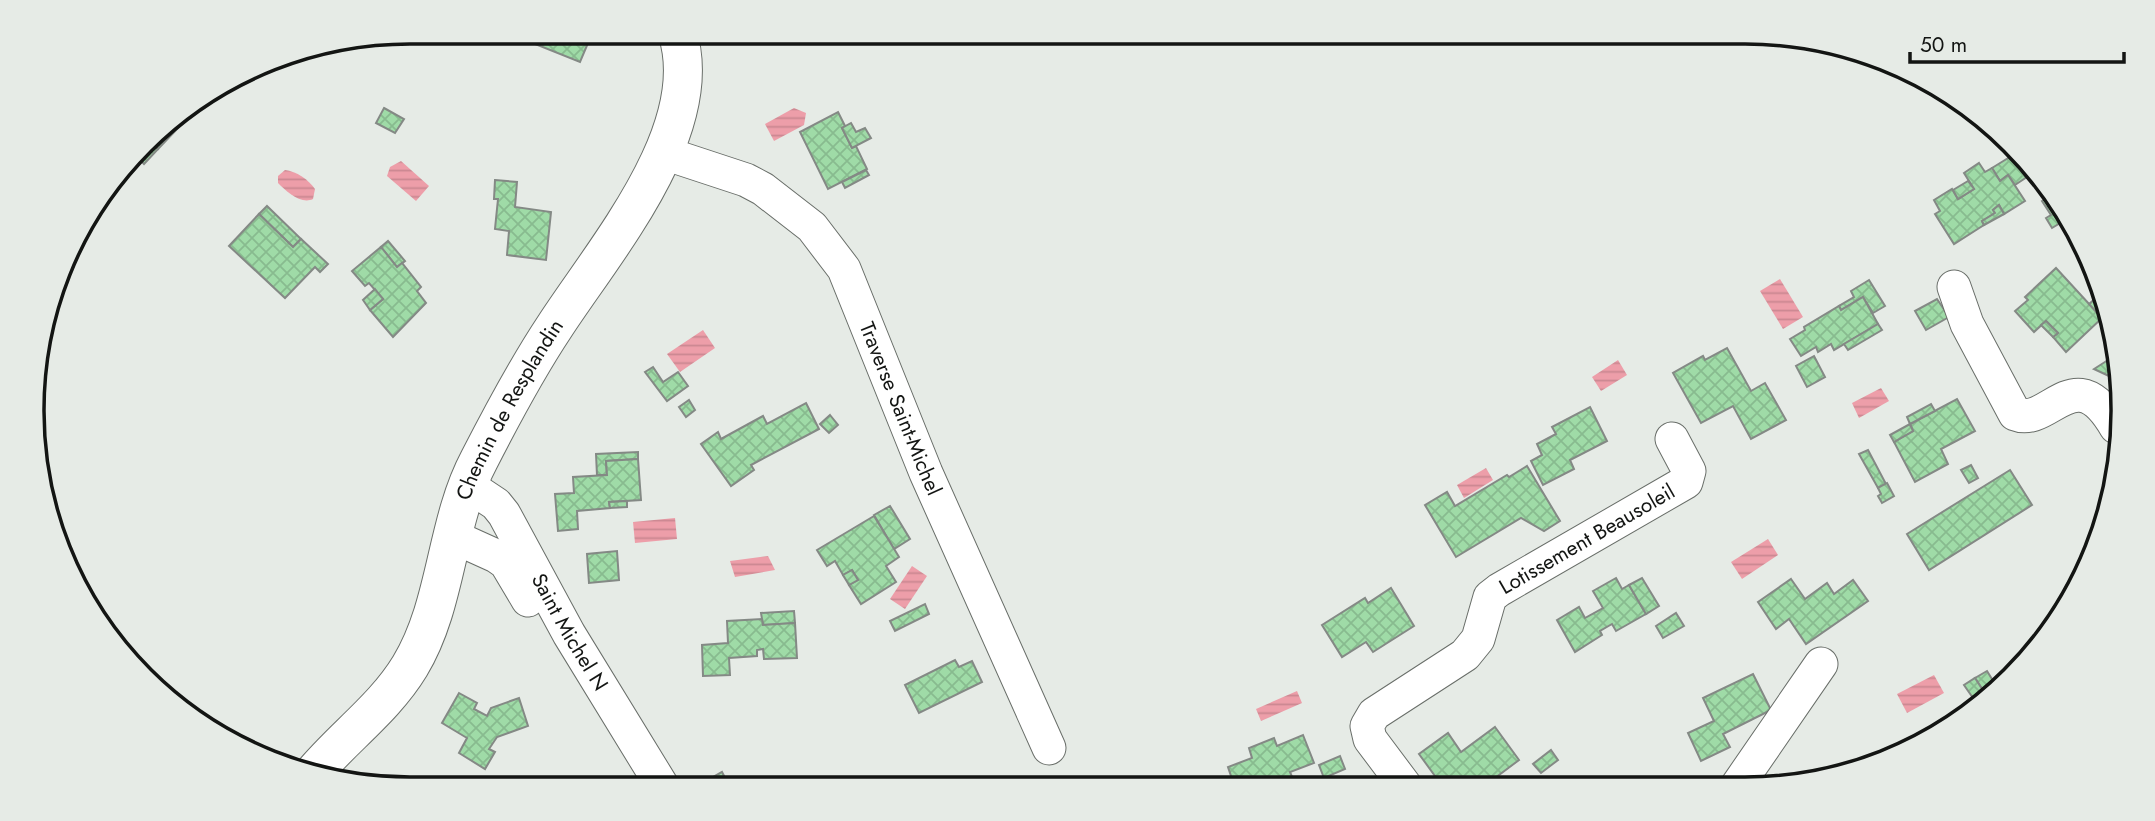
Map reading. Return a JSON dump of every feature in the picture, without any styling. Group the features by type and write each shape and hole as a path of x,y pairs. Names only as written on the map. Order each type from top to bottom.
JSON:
{"street":[{"name":"Chemin de Resplandin","path":"319,766 333,749 381,705 410,666 421,644 454,537 466,484 552,329 640,199 664,153 681,97 681,44"},
{"name":"Traverse Saint-Michel","path":"664,153 746,180 763,189 812,227 844,269 926,473 1049,748"},
{"path":"1954,287 1967,324 2015,414 2027,416 2068,397 2079,395 2096,401 2111,418"},
{"name":"Lotissement Beausoleil","path":"1398,777 1370,739 1367,726 1374,714 1465,655 1478,639 1490,597 1499,590 1686,482 1689,471 1672,439"},
{"name":"Saint Michel N","path":"466,484 496,505 504,514 569,634 657,777"},
{"path":"454,537 496,555 506,563 623,758"},
{"path":"1743,777 1821,664"}],"shaded area":[{"path":"794,108 806,113 804,125 774,141 765,124"},
{"path":"401,161 429,186 416,201 387,176 390,167"},
{"path":"285,170 298,174 309,182 315,189 313,199 299,199 278,183 278,176"},
{"path":"1780,279 1803,317 1783,329 1760,291"},
{"path":"703,330 715,348 680,372 667,354"},
{"path":"1618,360 1627,375 1601,391 1592,377"},
{"path":"1881,388 1889,401 1859,418 1852,403"},
{"path":"1486,468 1493,480 1464,498 1457,485"},
{"path":"675,518 677,539 635,543 633,522"},
{"path":"1768,539 1778,555 1742,579 1731,562"},
{"path":"768,556 775,570 735,577 730,561"},
{"path":"912,566 927,576 905,609 890,599"},
{"path":"1934,675 1944,693 1907,713 1897,694"},
{"path":"1297,691 1302,703 1261,721 1256,709"}],"building":[{"path":"535,44 588,44 580,62"},
{"path":"384,108 404,119 395,133 376,123"},
{"path":"838,112 852,148 856,146 867,169 828,189 800,132"},
{"path":"851,123 856,132 865,128 871,138 852,148 842,128"},
{"path":"179,127 179,127 158,149 156,147"},
{"path":"156,147 158,149 144,164 142,162"},
{"path":"2009,157 2027,177 2015,185 2008,175 2000,181 1992,168"},
{"path":"1979,163 1985,172 1992,168 2000,181 2008,175 2025,201 2004,214 1999,205 1993,210 1995,213 1982,221 1984,225 1954,244 1935,214 1940,211 1934,200 1952,189 1958,199 1974,189 1964,173"},
{"path":"866,170 869,175 845,188 842,182"},
{"path":"495,180 517,182 515,207 551,212 546,260 507,255 509,231 495,229 498,199 494,199"},
{"path":"1968,181 1974,189 1958,199 1953,190"},
{"path":"2044,200 2060,223 2052,228 2046,218 2051,215 2042,201"},
{"path":"1999,205 2004,214 1984,225 1982,221 1995,213 1993,210"},
{"path":"267,206 301,239 293,247 259,214"},
{"path":"259,214 293,247 301,239 328,264 320,272 315,267 285,298 229,246"},
{"path":"388,241 405,261 397,267 381,247"},
{"path":"381,247 397,267 402,263 421,287 417,291 426,303 393,337 370,310 383,299 369,283 365,286 352,271"},
{"path":"2056,268 2098,314 2100,320 2066,352 2053,337 2058,333 2046,321 2034,332 2015,311 2028,300 2025,297"},
{"path":"1869,280 1885,306 1873,313 1863,297 1841,310 1839,306 1854,297 1851,291"},
{"path":"375,289 383,299 370,310 363,300"},
{"path":"1863,297 1878,324 1834,350 1831,344 1818,352 1816,347 1801,356 1790,339 1805,330 1804,327 1839,306 1841,310"},
{"path":"1937,299 1949,317 1926,330 1915,311"},
{"path":"2094,300 2098,314 2089,304"},
{"path":"2046,321 2058,333 2053,337 2041,325"},
{"path":"1878,324 1882,330 1848,350 1844,344"},
{"path":"1727,348 1751,391 1765,383 1786,420 1751,439 1733,406 1701,423 1673,373 1703,356 1705,360"},
{"path":"1814,356 1825,377 1807,387 1796,366"},
{"path":"2108,360 2109,376 2109,376 2094,369"},
{"path":"653,367 663,382 678,372 688,386 667,401 645,372"},
{"path":"1957,399 1975,431 1941,449 1948,464 1915,482 1894,442 1913,431 1910,424"},
{"path":"689,400 695,410 686,417 679,407"},
{"path":"806,403 819,429 751,465 754,470 731,486 701,444 718,432 721,439 763,416 767,424"},
{"path":"1931,404 1935,411 1910,424 1907,417"},
{"path":"1590,407 1607,441 1570,460 1574,469 1543,485 1531,461 1542,455 1537,444 1556,434 1552,427"},
{"path":"830,415 838,425 829,433 820,424"},
{"path":"1910,424 1913,431 1894,442 1890,435"},
{"path":"1868,450 1886,484 1878,488 1859,454"},
{"path":"638,452 638,459 606,461 607,475 597,475 596,454"},
{"path":"638,459 641,500 609,502 610,508 577,511 578,529 558,531 555,494 574,493 573,477 607,475 606,461"},
{"path":"1971,465 1978,478 1969,483 1961,470"},
{"path":"1527,466 1560,521 1544,531 1521,518 1456,557 1425,505 1447,492 1455,506"},
{"path":"2010,470 2032,505 1929,570 1907,534"},
{"path":"1887,483 1894,496 1882,503 1878,488"},
{"path":"627,501 627,507 610,508 609,502"},
{"path":"890,506 910,539 894,549 874,515"},
{"path":"874,516 899,557 886,566 896,582 861,604 849,585 858,580 852,570 843,575 835,561 827,566 817,550"},
{"path":"617,551 619,580 589,583 587,554"},
{"path":"852,570 858,580 849,585 843,575"},
{"path":"1616,578 1622,589 1629,585 1646,614 1616,631 1612,624 1600,631 1602,635 1575,652 1557,620 1579,607 1585,618 1603,608 1593,591"},
{"path":"1642,578 1659,606 1646,614 1629,585"},
{"path":"1791,579 1805,599 1827,583 1834,594 1853,580 1868,601 1806,644 1789,619 1776,629 1758,602"},
{"path":"1391,588 1414,626 1373,652 1366,642 1342,657 1322,625 1365,598 1368,603"},
{"path":"925,604 929,614 895,631 890,621"},
{"path":"794,611 795,623 763,625 761,613"},
{"path":"1676,613 1684,626 1663,638 1656,626"},
{"path":"762,619 763,625 795,623 797,658 764,659 763,649 757,650 757,656 729,658 730,675 703,676 702,645 728,643 727,621"},
{"path":"955,660 959,667 972,661 982,682 919,713 905,685"},
{"path":"1987,671 1993,680 1982,689 1975,678"},
{"path":"1753,674 1771,710 1723,734 1730,747 1701,761 1688,733 1714,721 1703,698"},
{"path":"1975,678 1982,689 1972,697 1964,685"},
{"path":"459,693 477,703 474,709 487,716 491,708 519,698 528,726 497,737 489,749 495,752 485,769 459,753 467,738 442,723"},
{"path":"1495,727 1519,760 1496,777 1436,777 1419,754 1448,733 1461,752"},
{"path":"1303,735 1314,763 1290,772 1292,777 1231,777 1228,767 1252,758 1249,748 1274,738 1277,746"},
{"path":"1551,750 1558,760 1541,773 1533,764"},
{"path":"1340,756 1345,769 1324,777 1319,765"}]}
